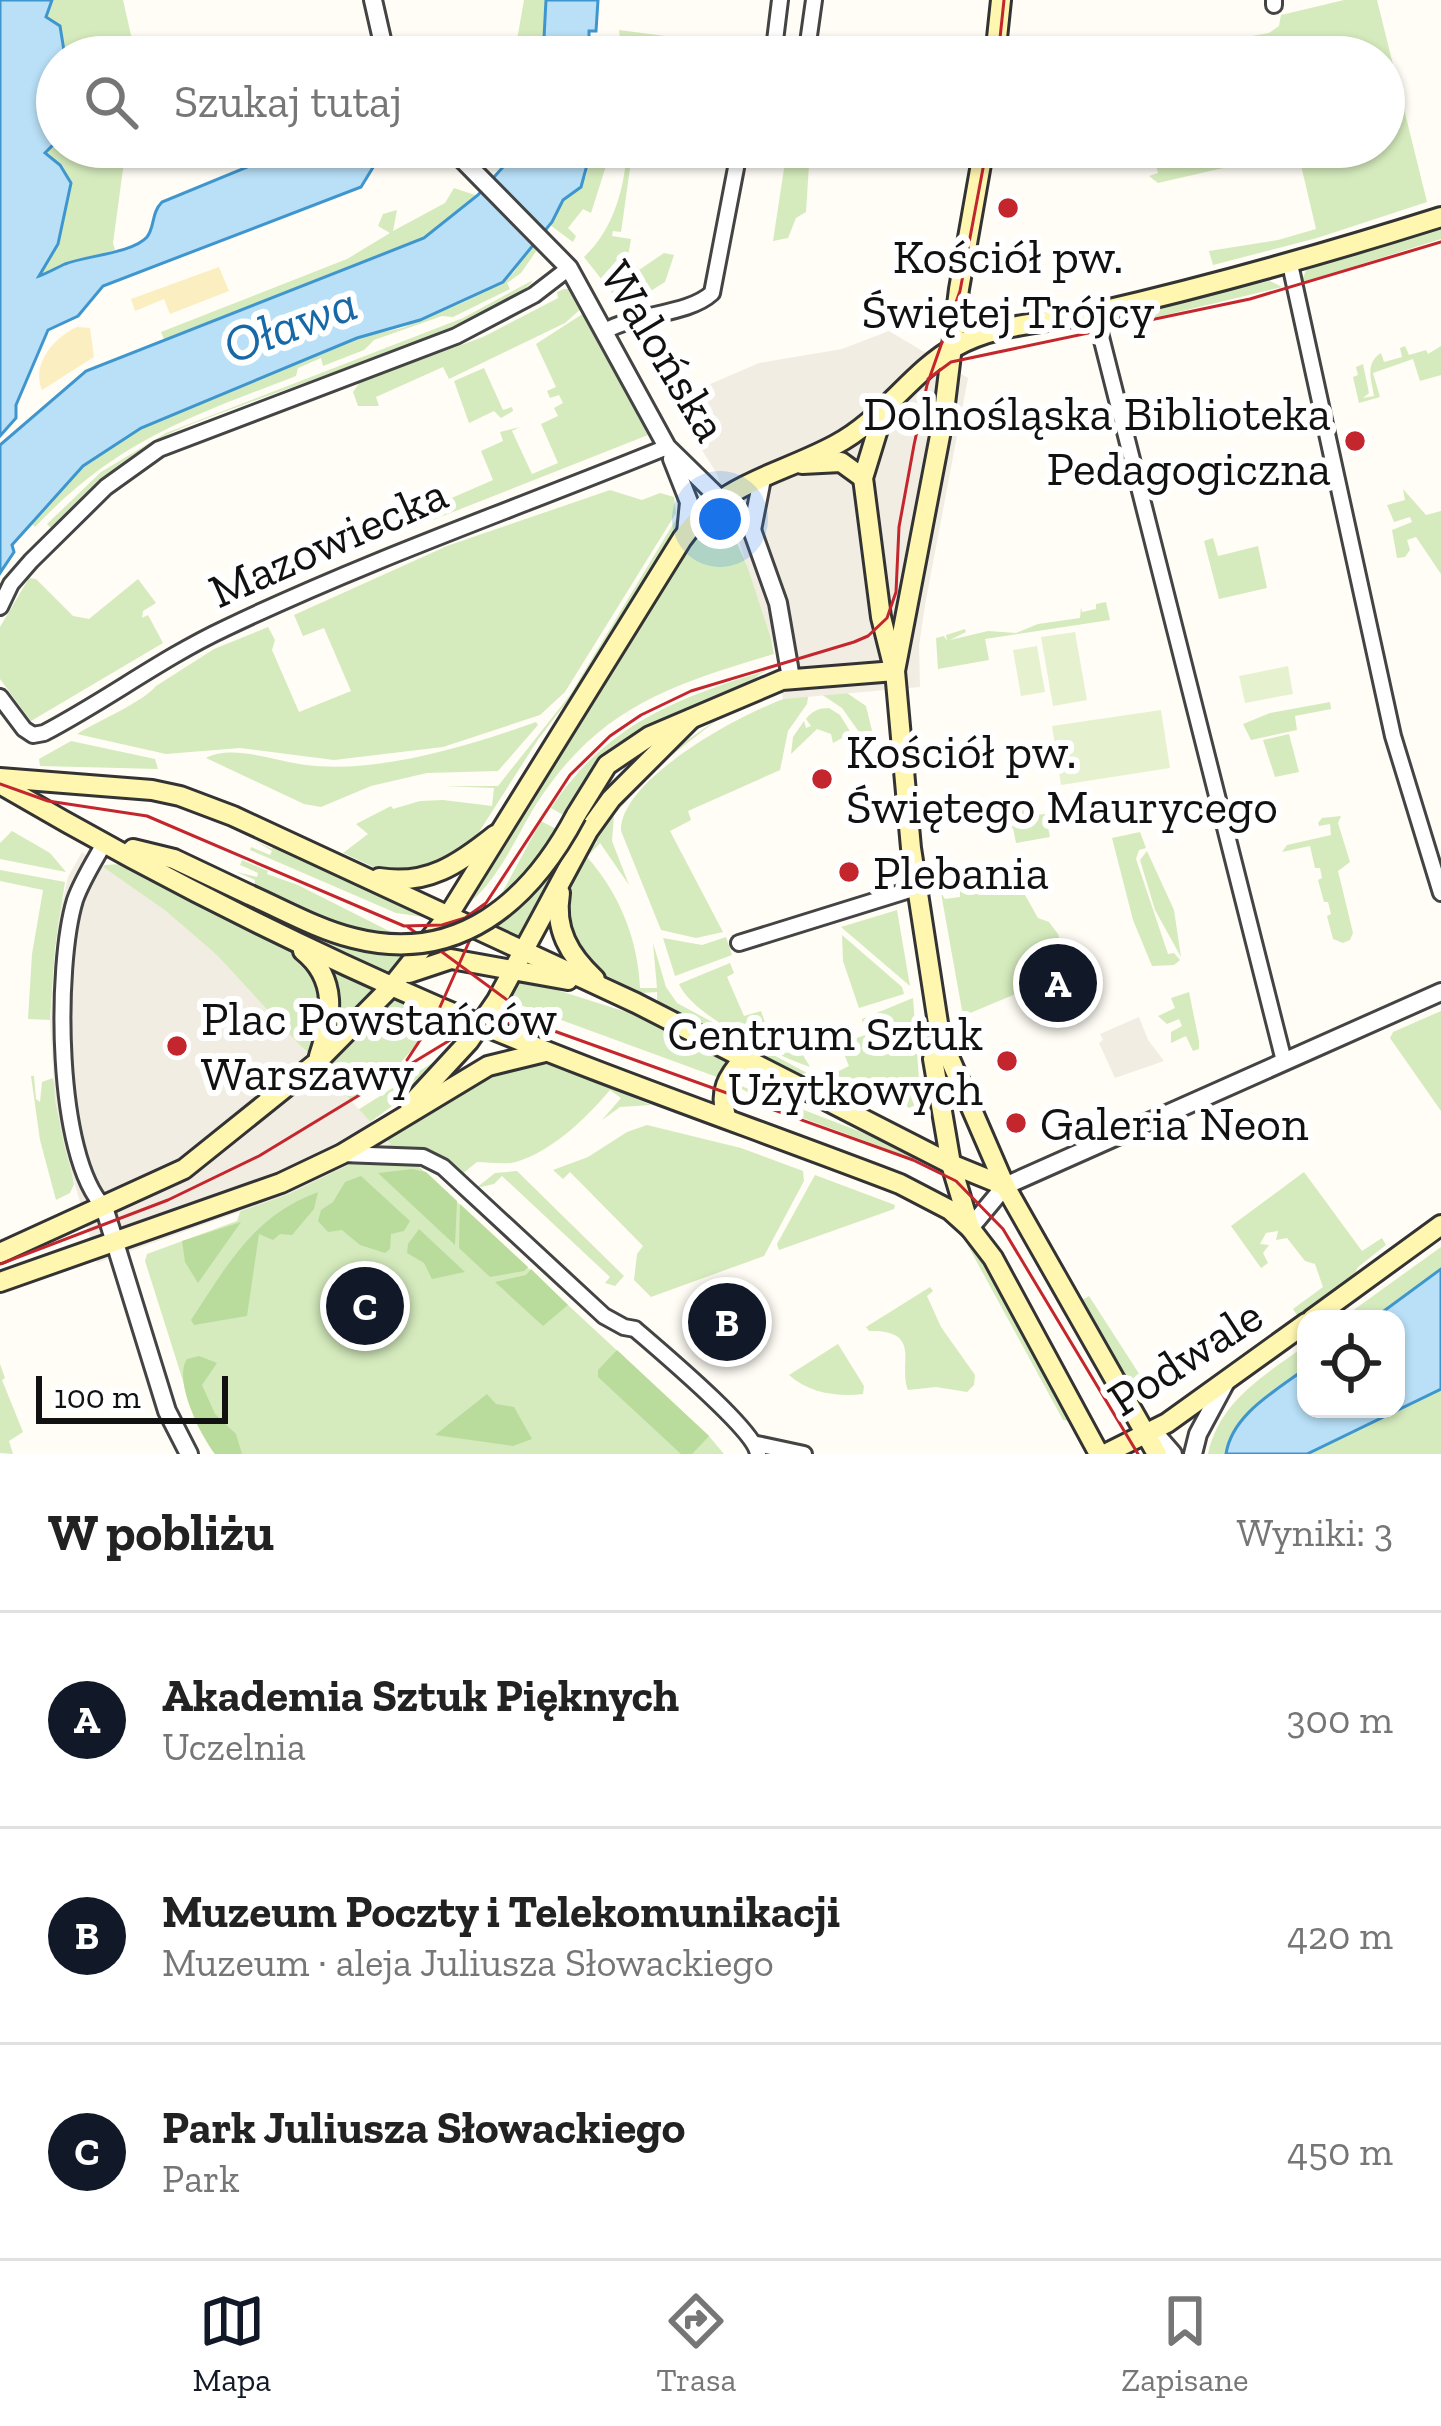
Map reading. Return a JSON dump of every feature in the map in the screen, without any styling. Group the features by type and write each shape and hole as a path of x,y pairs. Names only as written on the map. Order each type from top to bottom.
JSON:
{"main road":[{"path":"997,36 1001,0"},
{"path":"895,671 954,347 958,290 980,168"},
{"path":"0,1252 184,1169 316,1063 396,982 448,916 686,533 720,497 840,442 884,412 954,347 987,333 1095,313 1290,264 1441,217"},
{"path":"884,412 863,478 881,617 895,671 916,887 940,1036 1005,1186 1157,1454"},
{"path":"794,464 841,462 863,478"},
{"path":"105,842 174,860 353,938 388,943 437,939 475,926 520,896 550,861 599,775 619,754 764,685 791,678 895,671"},
{"path":"400,1116 480,1024 587,831 611,799 691,719"},
{"path":"0,781 205,898 285,936 396,982 480,1024 899,1184 950,1210 993,1258 1102,1454"},
{"path":"0,781 130,787 180,796 360,873 448,916 519,959 608,990 951,1164 1005,1186"},
{"path":"360,873 405,881 440,873 503,829"},
{"path":"563,875 558,906 562,936 575,959 608,990"},
{"path":"285,936 318,964 326,979 329,1022 316,1063"},
{"path":"396,982 421,966 451,959 519,959"},
{"path":"940,1036 933,1059 951,1164 970,1228"},
{"path":"0,1282 281,1184 342,1154 497,1062 550,1052"},
{"path":"726,1118 725,1085 745,1057"},
{"name":"Podwale","path":"1324,1310 1441,1225"},
{"name":"Podwale","path":"1102,1454 1148,1434 1297,1330"}],"street":[{"path":"374,0 382,36"},
{"path":"775,36 780,0"},
{"path":"809,36 814,0"},
{"name":"Walońska","path":"472,168 569,268 667,447 752,530"},
{"path":"605,331 631,318 703,301 712,293 736,168"},
{"path":"1290,264 1393,736 1441,893"},
{"path":"0,608 11,584 31,561 106,487 159,449 456,336 534,295 569,268"},
{"path":"1095,313 1284,1061"},
{"path":"667,447 688,495 686,533"},
{"name":"Mazowiecka","path":"0,697 33,735 51,730 170,656 227,627 483,517 667,447"},
{"path":"761,479 752,530 778,603 791,678"},
{"path":"105,842 75,900 64,966 64,1066 72,1130 89,1192 104,1207 169,1417 189,1454"},
{"path":"739,943 916,887"},
{"path":"970,1228 1005,1186 1441,992"},
{"path":"342,1154 395,1154 434,1161 604,1316 635,1329 757,1449 804,1454"},
{"path":"1193,1454 1204,1420 1227,1380"},
{"path":"1148,1434 1173,1454"}],"green space":[{"path":"52,0 123,0 131,36 62,36 60,26 46,17"},
{"path":"524,0 546,0 544,36 518,36"},
{"path":"1344,0 1377,0 1386,36 1252,36 1279,26 1281,15"},
{"path":"619,30 665,36 620,36"},
{"path":"1405,113 1427,202 1213,265 1209,251 1316,229 1302,168 1405,168"},
{"path":"58,168 123,168 115,250 69,262 42,276 39,272 58,245 71,183"},
{"path":"588,168 605,168 591,213 583,209 568,228 576,236 573,242 550,225 563,200 586,177"},
{"path":"625,168 630,168 621,232 613,231 612,236 631,239 628,256 639,270 664,253 674,255 665,282 649,292 641,280 622,290 629,304 623,307 584,257 603,234"},
{"path":"784,168 809,168 806,212 796,218 788,238 773,241"},
{"path":"1157,168 1223,168 1158,183 1149,176 1158,173"},
{"path":"454,188 478,196 424,238 164,339 161,332 347,259 390,233 378,226 383,214 397,210 393,231 445,203"},
{"path":"1441,229 1441,239 1301,283 1306,270"},
{"path":"532,244 537,250 521,273 507,283 510,289 453,317 442,316 374,340 364,350 323,366 321,358 298,368 296,376 156,435 95,473 35,527 30,522 83,466 141,428 357,338 402,328 464,302 503,282"},
{"path":"533,280 476,316 155,441 93,488 51,528 47,524 101,472 166,433 463,318"},
{"path":"1270,281 1282,287 1107,329 1114,317"},
{"path":"573,289 584,306 565,323 449,379 443,367 376,397 379,406 358,406 353,392 360,382 483,337 558,298 557,292"},
{"path":"587,311 648,435 415,527 408,517 493,480 481,451 503,441 500,432 520,427 512,431 532,474 558,463 541,424 558,416 554,408 563,403 559,395 550,398 547,391 556,387 536,344"},
{"path":"1405,346 1409,355 1426,350 1428,354 1441,346 1441,375 1420,381 1413,359 1373,373 1380,397 1359,403 1353,377 1358,375 1356,367 1363,364 1369,393 1363,398 1374,396 1372,362 1381,353 1384,362 1402,357 1400,348"},
{"path":"484,368 503,410 512,407 513,411 501,418 494,411 469,423 454,381"},
{"path":"1403,489 1426,515 1441,511 1441,574 1416,537 1407,540 1410,550 1405,557 1397,558 1392,530 1412,522 1410,517 1394,522 1387,505 1405,500"},
{"path":"610,490 642,500 660,493 674,497 676,513 565,692 540,715 443,747 334,760 240,748 166,754 77,734 214,649 268,627 275,640 272,650 299,712 351,691 324,628 303,636 294,615 447,546"},
{"path":"684,506 679,526 583,681 539,738 472,843 449,860 419,870 378,869 343,853 368,834 356,824 391,806 443,800 492,806 494,788 444,786 498,786 570,695"},
{"path":"716,514 729,515 726,519 764,603 774,654 670,689 612,722 561,770 497,872 464,907 700,531"},
{"path":"1213,538 1218,556 1258,546 1267,588 1219,599 1204,541"},
{"path":"29,578 36,579 73,616 89,619 138,579 156,603 143,611 142,618 148,615 163,643 31,721 0,679 0,627"},
{"path":"1106,602 1110,620 985,639 989,660 938,669 936,638 944,636 947,641 946,635 965,629 950,640 988,631 1016,633 1038,624 1080,618 1081,607 1082,612"},
{"path":"1075,632 1087,700 1053,706 1041,637"},
{"path":"1037,646 1045,692 1021,696 1013,650"},
{"path":"1288,666 1293,694 1245,703 1239,676"},
{"path":"765,671 629,740 585,782 565,816 551,808 595,756 644,719"},
{"path":"836,690 866,706 874,739 864,739 842,708 821,694"},
{"path":"809,691 807,704 788,731 780,770 688,811 691,820 670,831 723,932 696,938 661,930 621,831 627,810 643,787 696,744 759,709"},
{"path":"1330,702 1331,709 1295,716 1297,730 1251,740 1243,724 1270,713"},
{"path":"829,708 840,715 851,733 833,743 831,734 817,729 791,754 793,737 804,721 806,728 811,726 808,716"},
{"path":"1161,710 1170,768 1061,785 1052,726"},
{"path":"721,717 655,768 614,815 612,841 629,885 600,843 587,857 625,918 640,988 657,988 653,943 666,987 677,1003 807,1073 657,1002 657,992 642,993 597,971 586,962 564,920 566,892 619,801 664,756"},
{"path":"536,722 498,771 427,773 371,786 321,807 304,804 206,758 241,753 334,767 392,762 453,749"},
{"path":"1289,734 1299,772 1275,777 1263,740"},
{"path":"71,741 155,759 158,769 40,766 39,759"},
{"path":"1026,809 1028,816 1045,814 1050,837 1016,843 1013,828 996,830 995,824 1017,821 1016,811"},
{"path":"199,810 432,918 396,913 250,850 270,855 272,851 254,840 272,849 274,845"},
{"path":"1341,816 1338,823 1350,862 1338,871 1353,933 1343,943 1333,939 1328,902 1324,902 1318,880 1322,878 1320,868 1315,868 1310,846 1282,852 1287,845 1331,835 1330,824 1318,823 1322,818"},
{"path":"541,821 558,830 533,870 496,904"},
{"path":"12,831 50,853 66,872 0,859 0,843"},
{"path":"1140,832 1146,848 1139,850 1136,859 1168,954 1180,960 1174,965 1152,966 1133,920 1112,838"},
{"path":"1147,851 1174,910 1181,957 1155,910 1140,860"},
{"path":"566,854 521,941 491,926 533,894"},
{"path":"242,860 395,934 340,923 254,886 255,880 237,872 257,877 258,873 240,865"},
{"path":"121,864 305,957 325,999 312,1056 97,872 105,865"},
{"path":"0,870 65,882 50,1020 28,1019 43,890 0,881"},
{"path":"1009,879 1020,886 1038,918 1049,922 1058,934 1068,968 963,1016 941,893 945,899 960,897 966,886 968,895 985,892 988,881"},
{"path":"897,910 910,986 841,927"},
{"path":"283,921 357,949 411,953 392,975"},
{"path":"842,935 902,987 904,994 859,1008 843,961"},
{"path":"726,937 732,955 675,976 663,938 702,945"},
{"path":"730,963 734,973 727,977 744,1016 761,1011 774,1049 787,1053 799,1048 810,1067 717,1021 679,984"},
{"path":"330,970 377,991 334,1032"},
{"path":"519,978 639,1016 740,1064 736,1084 916,1153 914,1159 781,1110 725,1080 523,1006 509,995"},
{"path":"1189,992 1199,1041 1199,1049 1193,1051 1186,1036 1171,1043 1171,1032 1182,1026 1179,1019 1167,1024 1158,1016 1175,1008 1171,998"},
{"path":"913,998 919,1079 928,1107 921,1113 833,1074 849,1066 840,1044 865,1035 862,1019"},
{"path":"392,999 432,1016 421,1039 397,1067 336,1109 275,1109 332,1060"},
{"path":"1441,1011 1441,1111 1390,1038 1393,1032"},
{"path":"448,1053 407,1095 335,1148 312,1139"},
{"path":"528,1063 554,1065 651,1105 620,1107 602,1120 621,1098 610,1090 543,1150 512,1163 477,1162 462,1174 422,1150 375,1146 491,1073"},
{"path":"31,1076 40,1102 42,1082 53,1078 74,1184 70,1193 56,1200 40,1140"},
{"path":"647,1125 741,1148 803,1171 804,1181 764,1256 651,1297 634,1280 637,1254 643,1246 570,1172 563,1179 553,1170"},
{"path":"414,1162 724,1454 215,1454 197,1425 145,1261 147,1254 237,1221 241,1209 349,1164"},
{"path":"517,1171 624,1276 615,1286 605,1283 610,1277 502,1176 494,1184 476,1188 495,1173"},
{"path":"426,1172 457,1201 455,1245 378,1173"},
{"path":"1304,1172 1362,1251 1382,1238 1386,1245 1358,1267 1353,1277 1308,1310 1297,1310 1297,1315 1293,1309 1323,1287 1315,1264 1305,1261 1287,1238 1276,1240 1278,1231 1266,1233 1260,1244 1269,1245 1263,1253 1268,1263 1261,1268 1231,1226"},
{"path":"815,1175 895,1205 894,1209 779,1250 777,1244"},
{"path":"361,1176 410,1221 404,1231 391,1234 385,1253 360,1245 342,1230 328,1232 318,1221 321,1210 333,1202 345,1182"},
{"path":"318,1192 314,1209 292,1235 280,1234 273,1240 259,1234 247,1316 194,1325 191,1320 244,1244 276,1214"},
{"path":"460,1204 528,1267 490,1277 459,1248"},
{"path":"241,1222 198,1283 185,1262 182,1241"},
{"path":"419,1229 465,1272 432,1279 424,1263 407,1253"},
{"path":"961,1233 979,1255 1071,1421 1063,1420"},
{"path":"1441,1247 1441,1269 1385,1310 1354,1310"},
{"path":"531,1269 568,1305 543,1326 495,1282 526,1275"},
{"path":"930,1287 933,1291 927,1296 941,1327 975,1375 967,1392 936,1387 908,1390 902,1342 866,1327"},
{"path":"1089,1296 1145,1383 1143,1388 1137,1391 1131,1384 1082,1300"},
{"path":"838,1344 864,1386 863,1394 824,1392 789,1375"},
{"path":"617,1350 709,1436 692,1454 681,1454 598,1377 598,1370"},
{"path":"1297,1352 1297,1375 1246,1416 1226,1454 1208,1454 1222,1419 1260,1379"},
{"path":"199,1356 217,1363 202,1385 215,1414 236,1434 242,1454 215,1454 196,1421 183,1380 187,1359"},
{"path":"0,1364 23,1432 9,1441 13,1454 0,1453"},
{"path":"1441,1389 1441,1454 1307,1454 1381,1418 1405,1418 1405,1406"},
{"path":"487,1394 496,1404 514,1407 532,1439 513,1446 435,1435"}],"sand":[{"path":"219,267 229,291 170,314 164,299 135,311 131,299"},
{"path":"77,327 90,328 94,357 42,390 39,371 46,353"}],"shaded area":[{"path":"889,331 968,378 925,605 920,687 783,699 775,651 717,474 671,401 759,363 842,349"},
{"name":"Plac Powstańców Warszawy","path":"82,852 166,911 217,955 391,1144 289,1194 97,1263 55,1100 50,1020 58,923 68,877"},
{"path":"1139,1017 1164,1061 1115,1078 1099,1043 1103,1040 1100,1034"}],"water":[{"path":"0,0 52,0 46,17 60,26 62,36 36,36 36,168 62,168 71,183 58,244 39,276 140,242 147,237 162,202 245,168 373,168 361,187 103,286 78,316 48,330 16,405 16,418 0,436"},
{"path":"546,0 598,0 596,31 589,31 589,36 544,36"},
{"name":"Oława","path":"502,168 586,168 581,187 563,200 552,222 503,282 420,320 357,338 141,428 83,466 12,545 14,552 0,573 0,445 86,371 424,238 478,195"},
{"path":"1441,1269 1441,1389 1405,1406 1405,1310 1385,1310"},
{"path":"1297,1375 1297,1418 1381,1418 1307,1454 1226,1454 1237,1427"}],"tram line":[{"path":"1000,36 1004,0"},
{"path":"0,784 48,801 147,816 404,926 442,925 465,918 486,903 570,775 610,736 691,691 854,642 887,618 896,592 899,527 914,445 927,385 960,291 983,168"},
{"path":"928,379 951,362 1250,299 1441,242"},
{"path":"407,1060 436,1016 485,906"},
{"path":"408,927 510,1002 541,1019"},
{"path":"0,1264 168,1200 259,1156 465,1031 496,1021 529,1022 913,1160 956,1181 1003,1229 1138,1454"}],"place":[{"name":"Kościół pw. Świętej Trójcy","path":"1008,208"},
{"name":"Dolnośląska Biblioteka Pedagogiczna","path":"1355,441"},
{"name":"Kościół pw. Świętego Maurycego","path":"822,779"},
{"name":"Plebania","path":"849,872"},
{"name":"Akademia Sztuk Pięknych","path":"1058,983"},
{"name":"Plac Powstańców Warszawy","path":"177,1046"},
{"name":"Centrum Sztuk Użytkowych","path":"1007,1061"},
{"name":"Galeria Neon","path":"1016,1123"},
{"name":"Park Juliusza Słowackiego","path":"365,1306"},
{"name":"Muzeum Poczty i Telekomunikacji","path":"727,1322"}]}
